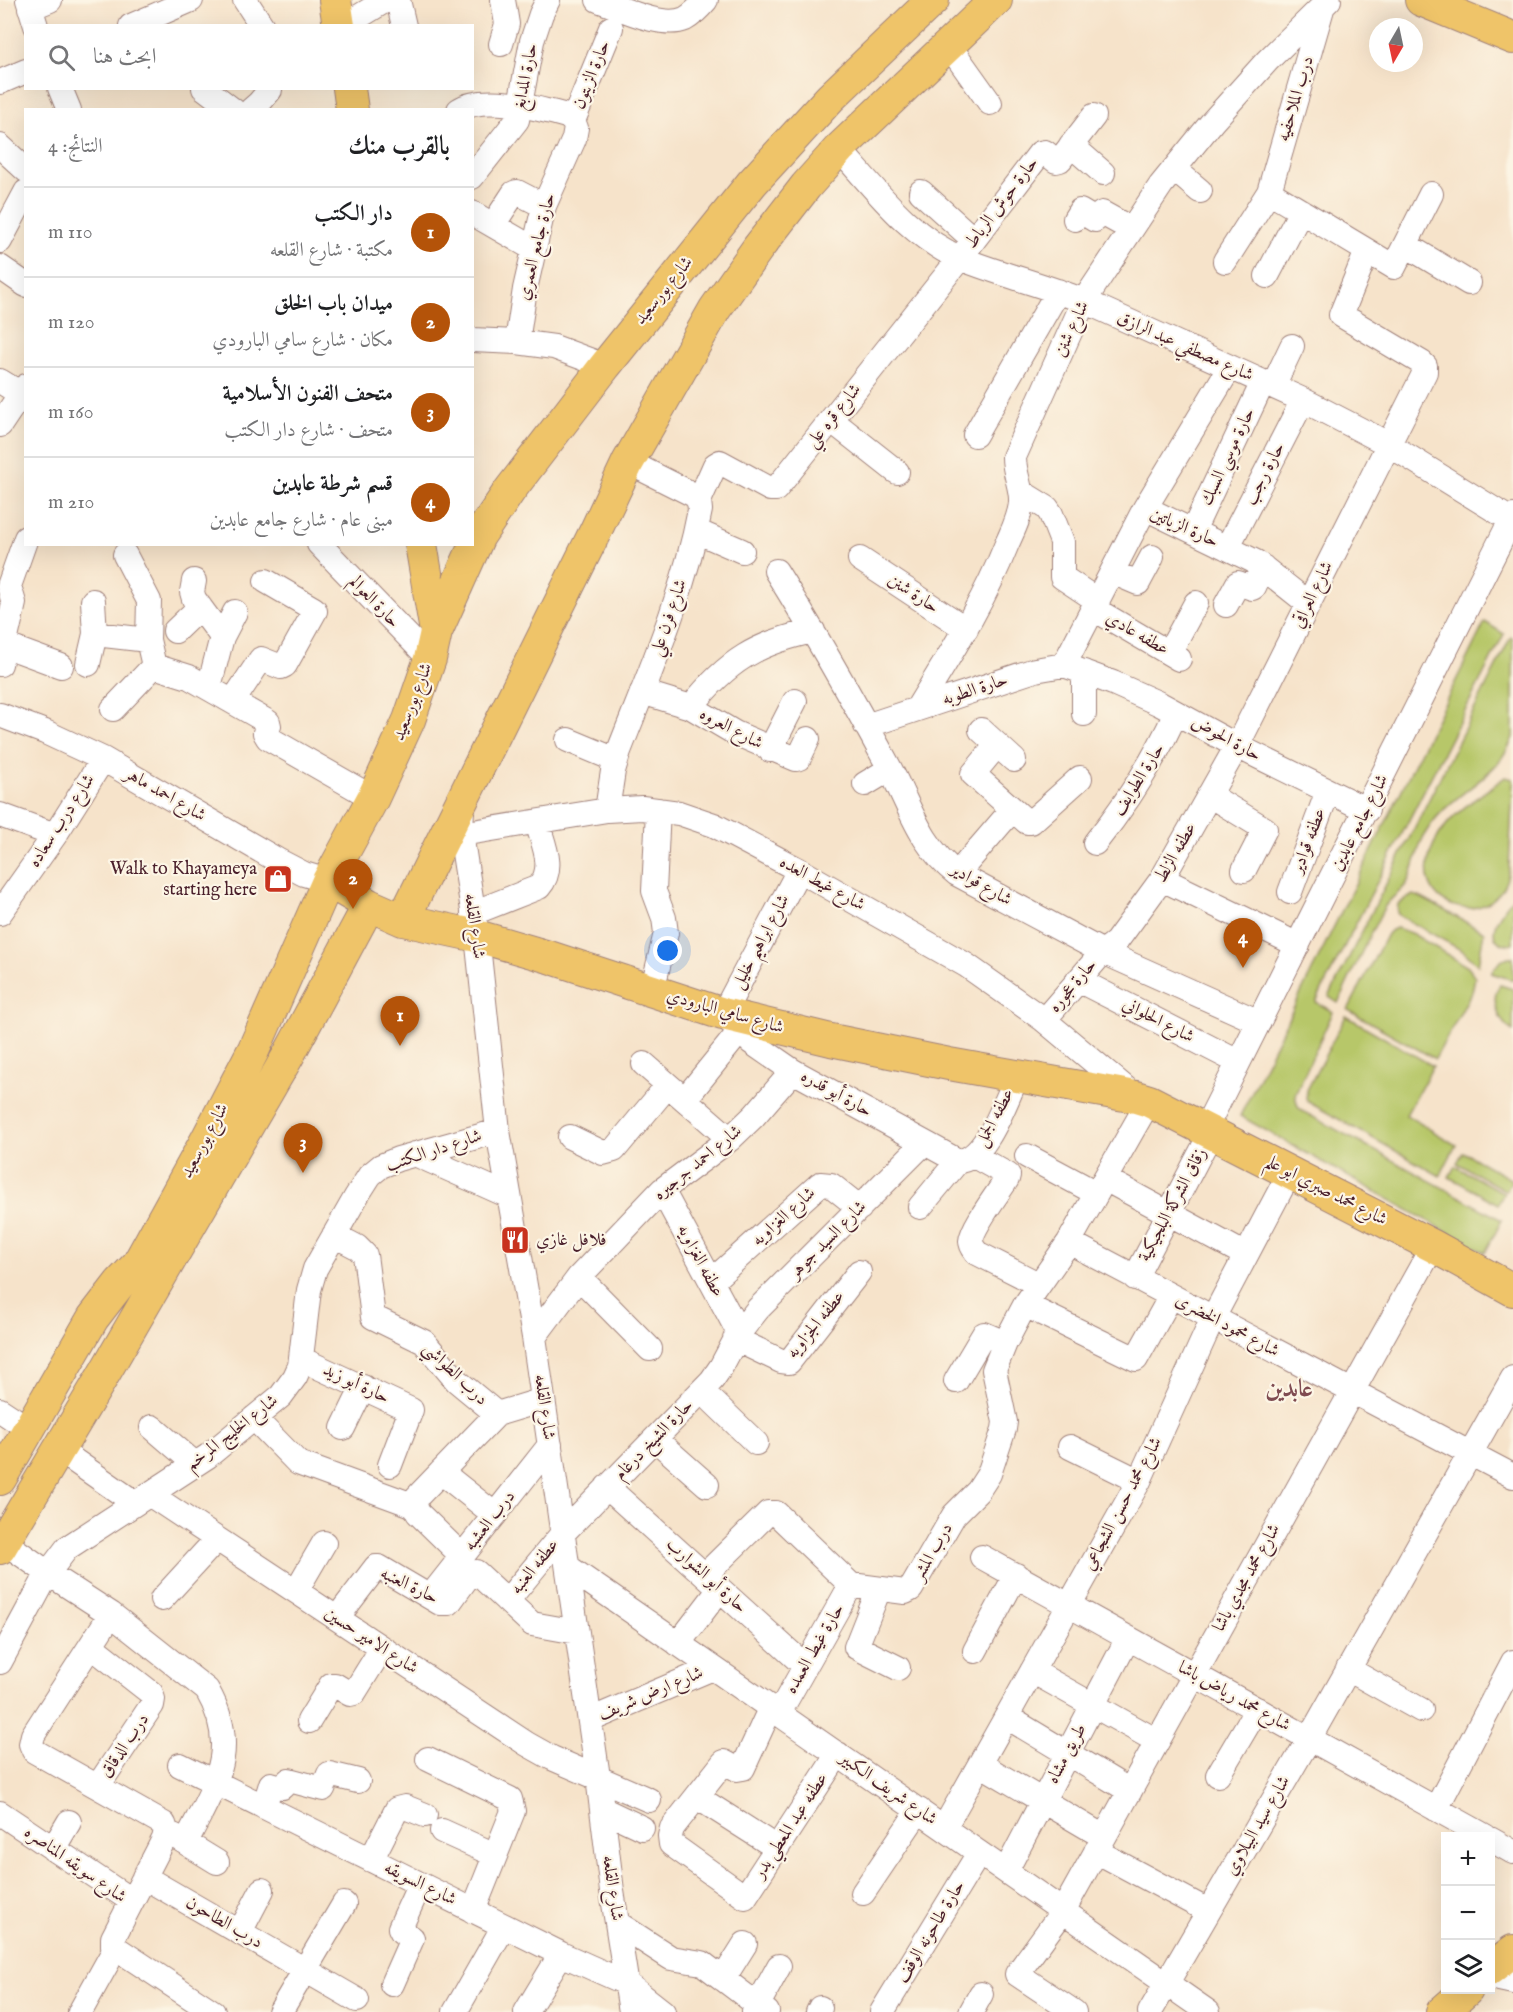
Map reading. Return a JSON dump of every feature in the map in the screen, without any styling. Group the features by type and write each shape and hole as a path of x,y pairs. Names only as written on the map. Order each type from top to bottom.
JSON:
{"main road":[{"name":"شارع بورسعيد","path":"0,1479 93,1318 138,1263 207,1139 252,1051 328,881 373,798 410,720 433,645 479,536 510,490 604,366 718,224 793,136 933,0"},
{"path":"403,920 628,462 715,309 806,186 839,149 996,0"},
{"path":"1421,0 1513,38"},
{"path":"349,90 352,108"},
{"path":"718,224 722,239 728,245 742,251 758,248"},
{"path":"673,281 682,280 700,286 712,300 715,309"},
{"path":"421,546 433,645"},
{"name":"شارع سامي البارودي","path":"328,881 369,905 403,920 475,924 549,957 652,990 732,1023 1143,1099"},
{"name":"شارع بورسعيد","path":"2,1545 288,1056 369,905"},
{"name":"شارع محمد صبري ابو علم","path":"1143,1099 1290,1172 1513,1290"},
{"path":"68,1359 101,1379"},
{"path":"1495,1966 1513,1951"},
{"path":"1442,2012 1462,1994"}],"street":[{"path":"134,24 152,14 191,0"},
{"path":"245,0 261,24"},
{"path":"337,19 360,16 386,0"},
{"path":"398,0 404,24"},
{"path":"501,44 507,24 503,0"},
{"name":"حارة المدابغ","path":"474,174 517,120 532,41 548,0"},
{"path":"598,0 654,20 669,22 683,20 696,12 706,0"},
{"name":"شارع شنن","path":"917,709 966,629 998,567 1019,515 1021,492 1014,470 1014,457 1084,302 1131,229 1213,121 1267,62 1326,3"},
{"name":"درب الملاحفيه","path":"1225,261 1269,192 1326,3"},
{"name":"حارة الزيتون","path":"573,121 611,28"},
{"path":"948,44 990,103"},
{"path":"0,82 24,72"},
{"path":"61,90 68,108"},
{"path":"209,90 231,108"},
{"path":"254,108 270,90"},
{"path":"463,108 474,103 520,105 567,117 573,121"},
{"name":"حارة حوش الرباط","path":"967,249 1040,153 1045,152 1058,161 1094,116"},
{"name":"حارة جامع العمري","path":"517,342 544,206 574,139 576,128 573,121"},
{"path":"1071,145 1103,172"},
{"path":"0,146 24,168"},
{"name":"شارع مصطفي عبد الرازق","path":"839,149 899,215 923,236 967,249 1303,399 1388,444 1512,518"},
{"path":"1174,170 1200,191"},
{"path":"493,225 514,193 517,192 544,206"},
{"path":"921,192 967,249"},
{"path":"1269,192 1395,267 1431,194"},
{"path":"0,241 24,196"},
{"path":"1075,219 1080,211 1094,220 1102,213 1131,229"},
{"path":"1267,276 1301,211"},
{"path":"474,214 534,249"},
{"path":"1406,245 1469,283"},
{"name":"شارع قره علي","path":"699,501 715,465 720,462 770,489 776,489 967,249"},
{"path":"1367,251 1341,315 1425,366 1425,372 1388,444"},
{"path":"0,267 24,284"},
{"path":"975,435 1058,291"},
{"path":"474,340 554,347 604,366"},
{"name":"حارة موسي السبك","path":"1193,531 1268,384 1292,346"},
{"path":"1145,508 1230,367"},
{"path":"0,425 18,390"},
{"name":"حارة رجب","path":"1227,548 1303,399"},
{"path":"831,420 897,472"},
{"name":"شارع العراقي","path":"1237,746 1388,444"},
{"path":"628,462 694,495 699,501"},
{"name":"عطفه عادي","path":"1021,492 1047,508 1051,514 1062,542 1062,577 1096,605 1174,656 1196,603"},
{"name":"شارع فرن علي","path":"607,810 616,760 674,609 696,531 700,510 699,501"},
{"name":"حارة الزياتين","path":"1074,669 1096,605 1145,508 1263,567 1309,604"},
{"name":"شارع جامع عابدين","path":"1208,1131 1238,1062 1512,518"},
{"path":"696,531 742,550"},
{"path":"24,542 5,584 14,603 2,655 61,666"},
{"name":"حارة العوالم","path":"321,546 433,645"},
{"path":"124,555 149,601 148,640 154,666"},
{"path":"1112,573 1138,583 1152,557"},
{"name":"حارة شنن","path":"860,560 966,629"},
{"path":"1226,605 1238,583 1254,587 1263,567"},
{"name":"شارع قوادير","path":"776,571 813,631 891,769 917,826 931,850 943,863 957,874 1103,952 1259,1022"},
{"path":"194,581 193,595 222,637"},
{"path":"233,701 261,659 281,667 285,665 314,609 266,581"},
{"path":"88,664 95,634 93,601"},
{"path":"175,631 200,607"},
{"path":"209,687 222,637 235,612"},
{"path":"691,707 709,685 731,664 765,645 813,631"},
{"path":"95,634 148,640"},
{"path":"154,666 189,677 268,722 266,733 268,738 373,798"},
{"path":"113,709 154,666"},
{"path":"1074,669 1084,714"},
{"name":"حارة الحوض","path":"1074,669 1113,683 1176,713 1366,810"},
{"name":"حارة الطوبه","path":"866,726 1035,670 1074,669"},
{"name":"شارع العروه","path":"642,692 691,707 735,734 770,750 798,759 808,739"},
{"path":"770,750 795,701"},
{"name":"حارة الطوايف","path":"1095,843 1125,806 1144,776 1176,713"},
{"name":"شارع احمد ماهر","path":"0,715 45,732 103,759 277,860 304,874 328,881"},
{"path":"568,740 616,760"},
{"path":"997,745 972,774 1027,822 1031,822 1080,778"},
{"name":"عطفه الزلط","path":"1103,952 1126,930 1162,879 1237,746"},
{"name":"شارع درب سعاده","path":"0,913 55,835 103,759"},
{"path":"865,784 891,769"},
{"name":"عطفه قوادير","path":"1290,892 1328,791"},
{"path":"1209,795 1265,829 1244,870"},
{"name":"شارع القلعه","path":"462,801 461,834 475,924 498,1131 534,1337 631,2012"},
{"name":"شارع غيط العده","path":"461,834 607,810 642,808 679,813 714,825 799,870 966,965 1044,1020 1143,1099"},
{"path":"652,990 666,933 664,918 654,891 658,810"},
{"path":"957,874 1012,810"},
{"path":"0,815 55,835"},
{"path":"475,924 539,887 546,880 549,872 548,863 537,822"},
{"name":"شارع ابراهيم خليل","path":"570,1137 603,1153 614,1150 677,1092 732,1023 799,870"},
{"path":"1162,879 1298,945"},
{"name":"حارة عجوره","path":"1044,1020 1103,952"},
{"name":"شارع الحلواني","path":"1078,980 1238,1062"},
{"name":"حارة أبو قدره","path":"732,1023 751,1042 793,1071 924,1143 1008,1175 977,1226 971,1242 977,1253 1038,1284"},
{"path":"644,1064 730,1139"},
{"name":"شارع احمد جرجيره","path":"534,1337 579,1277 662,1190 730,1139 754,1116 793,1071"},
{"name":"عطفه الجمل","path":"920,1207 988,1137 1017,1077"},
{"name":"درب المشر","path":"851,1586 905,1592 911,1589 954,1515 978,1491 989,1474 1005,1422 994,1370 1005,1343 1038,1284 1069,1242 1143,1099"},
{"name":"شارع دار الكتب","path":"334,1235 370,1175 381,1166 498,1131"},
{"name":"زقاق الشركة البلجيكية","path":"1135,1278 1208,1131"},
{"name":"شارع السيد جوهر","path":"737,1336 758,1309 924,1143"},
{"path":"415,1154 509,1196"},
{"path":"1027,1156 1168,1214 1246,1255"},
{"name":"شارع محمد حسن الشجاعي","path":"944,1828 1139,1481 1212,1318 1290,1172"},
{"name":"شارع الغزاويه","path":"712,1281 820,1184 831,1185 860,1208"},
{"name":"عطفه الغزاويه","path":"662,1190 712,1281 737,1336"},
{"name":"شارع الخليج المرخم","path":"0,1662 48,1574 67,1548 195,1464 280,1396 295,1377 301,1359 309,1290 315,1269 334,1235"},
{"name":"درب الطواشي","path":"334,1235 357,1247 365,1255 373,1317 424,1342 457,1381 497,1414"},
{"name":"شارع محمود الخضرى","path":"1069,1242 1513,1476"},
{"name":"شارع محمد مجدي باشا","path":"1074,2012 1017,1974 1064,1911 1433,1246"},
{"name":"عطفه الجزاويه","path":"737,1336 782,1361 789,1362 859,1272"},
{"path":"579,1277 650,1349"},
{"path":"1025,1305 1136,1359 1171,1296"},
{"path":"956,1381 984,1334 1005,1343"},
{"name":"حارة الشيخ درغام","path":"563,1533 702,1391 721,1367 737,1336"},
{"name":"حارة أبو زيد","path":"301,1359 411,1410 390,1465"},
{"name":"شارع سيد البيلاوي","path":"1150,2012 1310,1739 1513,1378"},
{"path":"343,1428 363,1387"},
{"path":"702,1391 756,1443"},
{"path":"462,1556 418,1514 415,1506 417,1497 497,1414 543,1400"},
{"path":"0,1410 29,1429"},
{"path":"254,1418 298,1463 415,1506"},
{"path":"152,1426 195,1464"},
{"path":"655,1439 707,1485"},
{"name":"درب العشبه","path":"430,1597 550,1445"},
{"path":"1070,1447 1139,1481"},
{"name":"شارع الامير حسين","path":"59,1450 217,1539 527,1744 552,1758 650,1800"},
{"path":"441,1472 495,1515"},
{"name":"حارة أبو الشوارب","path":"607,1487 805,1665"},
{"path":"678,1644 712,1582 768,1514 773,1512 851,1586"},
{"name":"عطفه العنبه","path":"507,1601 563,1533"},
{"path":"162,1599 217,1539"},
{"path":"296,1591 324,1543"},
{"path":"2,1545 111,1614 207,1690 214,1703 224,1742 220,1770 215,1782 176,1836 164,1839 132,1901"},
{"name":"شارع محمد رياض باشا","path":"982,1557 1478,1832"},
{"name":"حارة العنبه","path":"337,1618 375,1567 379,1567 440,1602 449,1603 470,1575 476,1572 532,1624 577,1632"},
{"name":"شارع شريف الكبير","path":"568,1567 1208,2012"},
{"path":"975,1651 1016,1575"},
{"name":"حارة غيط العمده","path":"697,1797 724,1762 737,1769 743,1768 775,1710 805,1665 851,1586"},
{"path":"879,1589 856,1647 898,1668"},
{"name":"درب الدقاق","path":"91,1646 151,1693 153,1699 152,1705 98,1786 34,1751 31,1744 33,1735 111,1614"},
{"name":"طريق مشاه","path":"1006,1871 1128,1638"},
{"path":"309,1722 331,1685 354,1694 382,1648"},
{"path":"1436,1809 1508,1688 1513,1662"},
{"name":"شارع ارض شريف","path":"590,1720 713,1668"},
{"path":"1348,1669 1421,1710"},
{"path":"1032,1671 1157,1741"},
{"path":"1218,1775 1257,1709"},
{"path":"1007,1716 1130,1791"},
{"name":"عطفه عبد المعطي بدر","path":"697,1797 672,1828 671,1844 745,1897 838,1754"},
{"path":"428,1759 510,1799 513,1811 473,1911"},
{"path":"980,1764 1043,1801 1100,1844 1208,1911"},
{"name":"شارع السويقه","path":"180,1766 561,1954 626,1983 663,2012"},
{"path":"264,1807 271,1784 282,1787 289,1780 324,1789 329,1774 358,1781"},
{"path":"98,1786 155,1818 176,1836 217,1862"},
{"path":"697,1797 777,1848"},
{"path":"370,1860 397,1809 405,1807 495,1855"},
{"path":"602,1809 642,1828"},
{"path":"863,1893 919,1810"},
{"name":"شارع سويقه المناصره","path":"0,1813 132,1901 113,1938 112,1943 115,1949 83,2008"},
{"path":"52,1849 69,1822"},
{"path":"1495,1841 1513,1852"},
{"name":"حارة طاحونه الوقف","path":"882,2012 979,1853"},
{"name":"درب الطاحون","path":"144,1877 357,2000"},
{"path":"392,1984 412,1938 400,1928 420,1884"},
{"path":"240,1932 262,1890"},
{"path":"280,2012 344,1904"},
{"path":"617,1923 671,1958 702,1963 759,2010 779,1966"},
{"path":"455,2012 504,1926"},
{"path":"723,1979 745,1944"},
{"path":"115,1949 187,2005 213,2012"},
{"path":"526,2012 561,1954"},
{"path":"1495,1978 1513,1982"}],"green space":[{"path":"1485,622 1504,634 1316,1002 1333,1012 1295,1095 1298,1107 1302,1111 1502,1220 1485,1253 1240,1116"},
{"path":"1511,637 1513,639 1513,737 1497,764 1451,803 1430,826 1420,846 1408,881 1384,908 1338,1003 1329,997"},
{"path":"1505,777 1513,779 1509,869 1501,890 1487,903 1470,908 1453,906 1438,896 1429,881 1428,861 1439,835 1452,818"},
{"path":"1413,895 1484,932 1478,965 1463,951 1397,913 1398,904"},
{"path":"1513,898 1513,943 1503,944 1495,937 1495,926 1501,913"},
{"path":"1397,928 1413,934 1468,967 1475,977 1472,992 1435,1059 1348,1010 1387,934"},
{"path":"1513,957 1513,980 1491,973 1500,961"},
{"path":"1500,985 1513,989 1513,1031 1500,1017 1497,1010 1495,997"},
{"path":"1346,1016 1433,1066 1406,1115 1456,1145 1440,1176 1306,1099 1307,1090"},
{"path":"1463,1152 1512,1180 1506,1191 1457,1163"},
{"path":"1455,1166 1504,1193 1498,1204 1449,1177"}],"place":[{"name":"Walk to Khayameya starting here","path":"278,879"},
{"name":"ميدان باب الخلق","path":"353,909"},
{"name":"قسم شرطة عابدين","path":"1243,968"},
{"name":"دار الكتب","path":"400,1046"},
{"name":"متحف الفنون الأسلامية","path":"303,1173"},
{"name":"فلافل غازي","path":"515,1240"}],"district":[{"name":"عابدين","path":"1289,1389"}]}
